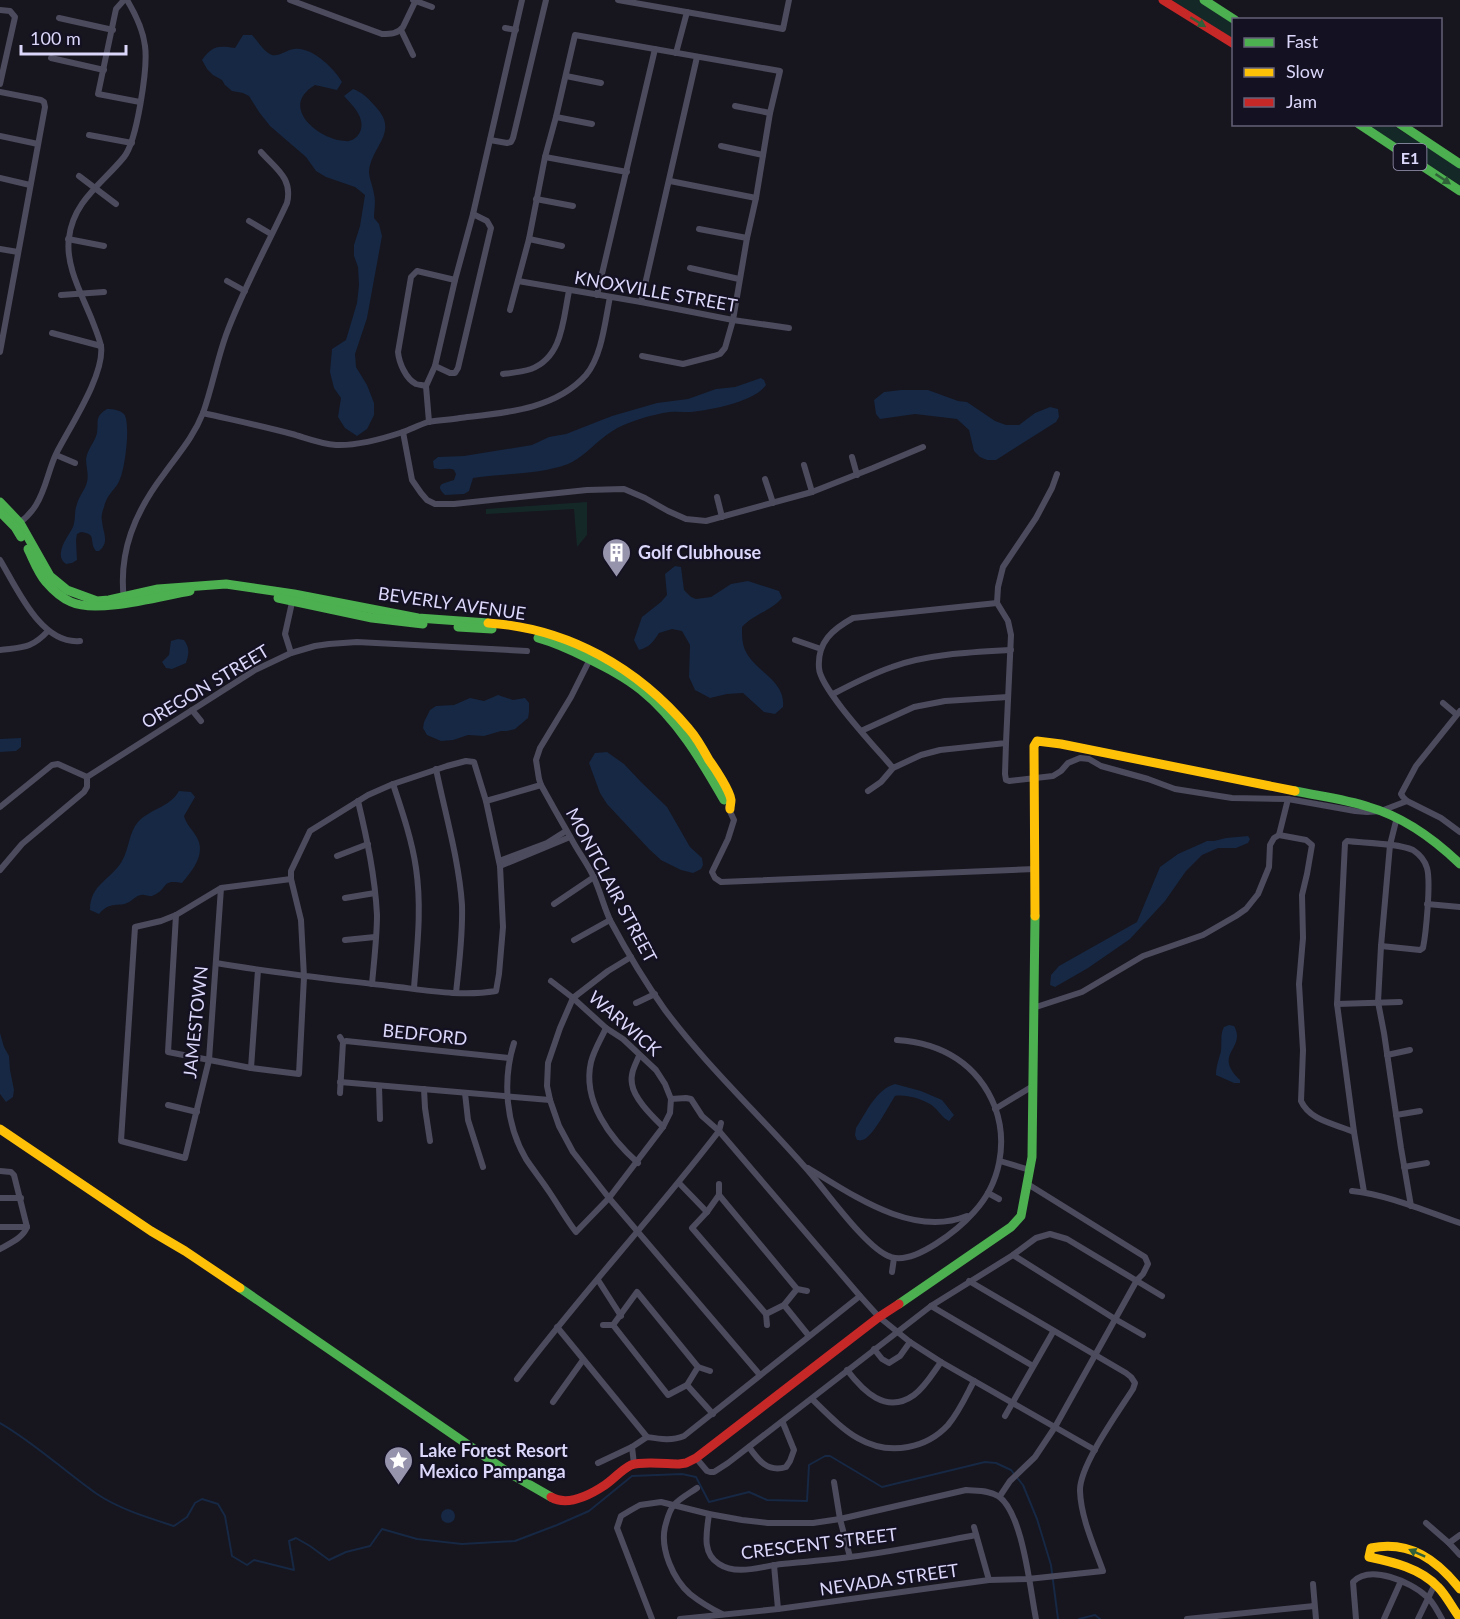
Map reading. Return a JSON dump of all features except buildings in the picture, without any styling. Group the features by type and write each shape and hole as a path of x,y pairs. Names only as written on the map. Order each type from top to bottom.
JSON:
{"main road":[{"path":"1163,0 1232,43"},
{"path":"1204,0 1233,18"},
{"name":"E1","path":"1362,126 1460,190"},
{"name":"E1","path":"1403,126 1460,164"},
{"name":"BEVERLY AVENUE","path":"0,502 50,576 67,590 97,601 124,600 158,589 187,585 226,584 418,618 504,624 561,638 627,680 666,715 701,760 723,800"},
{"name":"BEVERLY AVENUE","path":"0,512 17,525"},
{"name":"BEVERLY AVENUE","path":"592,656 633,675 674,711 691,731 727,789 731,799 730,809"},
{"path":"0,1129 290,1322 387,1388 423,1416 467,1443 509,1473 548,1497 571,1501 605,1485 634,1464 679,1464 696,1458 879,1317 1011,1227 1020,1216 1032,1157 1034,746 1037,741 1356,804 1381,811 1397,817 1443,847 1460,864"},
{"path":"1460,1590 1447,1572 1414,1550 1389,1545 1371,1548 1369,1557 1406,1566 1431,1582 1460,1618"}],"street":[{"path":"17,525 30,514 37,504 56,454 79,414 101,358 101,346 74,273 69,239 72,220 77,209 125,155 132,143 140,102 145,66 145,45 139,22 125,0 116,9 98,94 140,102"},
{"path":"290,0 382,34 395,33 404,27 414,0 432,8"},
{"path":"429,422 426,386 435,366 473,214 522,0"},
{"path":"490,140 507,143 513,138 546,0"},
{"path":"618,0 783,30 789,0"},
{"path":"0,9 10,11 15,17 0,84"},
{"path":"676,53 687,12"},
{"path":"59,18 113,30"},
{"path":"506,28 516,30"},
{"path":"401,30 413,55"},
{"path":"510,310 529,239 545,157 575,34 780,71 725,348 720,354 683,364 642,356"},
{"path":"597,295 655,49"},
{"path":"641,302 698,57"},
{"path":"51,58 104,70"},
{"path":"566,76 601,83"},
{"path":"0,92 41,100 45,107 0,351"},
{"path":"735,106 770,113"},
{"path":"556,117 592,124"},
{"path":"89,135 132,143"},
{"path":"0,136 38,144"},
{"path":"721,146 763,155"},
{"path":"124,600 123,566 126,546 134,523 149,495 184,449 203,413 226,336 287,202 289,188 287,181 261,152"},
{"path":"545,157 627,172"},
{"path":"79,176 116,204"},
{"path":"0,178 30,185"},
{"path":"670,181 756,198"},
{"path":"536,199 573,207"},
{"path":"435,366 450,373 455,373 458,368 491,228 487,221 473,214"},
{"path":"249,221 271,234"},
{"path":"699,229 747,237"},
{"path":"69,239 104,246"},
{"path":"529,239 562,246"},
{"path":"0,249 18,252"},
{"path":"690,268 739,279"},
{"path":"426,386 412,381 401,366 398,352 411,277 417,272 455,280"},
{"path":"227,281 245,291"},
{"name":"KNOXVILLE STREET","path":"518,281 732,320 789,328"},
{"path":"503,374 531,369 550,356 560,336 569,291"},
{"path":"61,295 104,292"},
{"path":"203,413 293,434 322,444 346,445 403,432 429,422 537,406 565,393 588,373 596,359 610,297"},
{"path":"52,333 101,346"},
{"path":"403,432 412,480 427,500 435,504 587,490 624,489 686,519 706,521 812,492 923,447"},
{"path":"56,454 75,463"},
{"path":"852,457 857,475"},
{"path":"804,465 812,492"},
{"path":"1057,474 1036,518 1003,567 998,587 997,603 1008,621 1011,634 1006,780 1053,776 1068,763 1080,758 1089,759 1101,766 1184,792 1232,798 1288,799 1355,811 1381,811 1407,801"},
{"path":"765,480 772,503"},
{"path":"717,497 722,517"},
{"path":"0,560 30,610 48,631 73,642 80,641"},
{"path":"291,653 285,634 293,597"},
{"path":"893,768 823,682 818,667 825,640 831,632 853,618 997,603"},
{"path":"0,650 32,645 48,631"},
{"path":"795,640 822,648"},
{"name":"OREGON STREET","path":"87,777 255,670 291,653 329,644 357,642 527,651"},
{"path":"833,694 892,667 919,659 1011,650"},
{"name":"MONTCLAIR STREET","path":"592,656 571,697 540,748 536,760 541,785 594,877 610,920 665,1009 719,1074 802,1164 873,1247 882,1254 894,1258"},
{"path":"861,731 914,707 945,701 1008,697"},
{"path":"1443,703 1458,712 1416,766 1401,794 1407,801 1441,818 1460,832"},
{"path":"192,710 201,721"},
{"path":"868,791 881,782 893,768 921,755 940,750 1006,743"},
{"path":"216,963 304,977 456,993 496,991 503,927 500,864 486,801 474,762 466,761 393,784 358,801 310,831 291,871 301,920 304,977 299,1074 251,1068 168,1052 176,915 221,888 291,879"},
{"path":"0,807 52,765 58,764 87,777 87,787 84,792 22,844 0,870"},
{"path":"436,769 462,903 456,993"},
{"path":"393,784 416,866 419,891 414,988"},
{"path":"486,801 541,785"},
{"path":"1279,835 1288,799"},
{"name":"BEVERLY AVENUE","path":"723,800 730,809"},
{"path":"358,801 368,844 377,918 372,984"},
{"path":"730,809 734,821 728,839 711,872 721,882 1035,869"},
{"path":"1397,817 1390,845 1378,1002 1411,1206"},
{"path":"500,864 568,834"},
{"path":"1033,1008 1082,992 1143,956 1203,935 1236,916 1246,909 1258,894 1269,867 1270,845 1274,838 1279,835 1306,840 1312,845 1302,895 1303,938 1299,984 1303,1050 1301,1101 1312,1116 1354,1132"},
{"path":"1364,1192 1337,1004 1345,843 1347,841 1412,849 1427,866 1427,904 1423,948 1420,950 1381,946"},
{"path":"337,856 368,844"},
{"path":"554,904 594,877"},
{"name":"JAMESTOWN","path":"176,915 135,927 121,1141 185,1158 209,1060 221,888"},
{"path":"345,898 375,893"},
{"path":"1427,904 1460,907"},
{"path":"574,940 610,920"},
{"path":"345,940 375,937"},
{"path":"631,957 608,971 573,998 548,1063 547,1086 550,1100 559,1125 573,1152 609,1198 760,1375"},
{"path":"251,1068 258,970"},
{"name":"WARWICK","path":"551,981 656,1070 670,1097"},
{"path":"636,1003 655,994"},
{"path":"1337,1004 1400,1002"},
{"path":"606,1028 591,1061 593,1101 610,1132 624,1150 638,1162"},
{"name":"BEDFORD","path":"340,1082 342,1039 509,1058"},
{"path":"892,1272 894,1258 906,1258 920,1254 945,1238 973,1214 988,1193 995,1177 1000,1161 1001,1135 995,1109 983,1084 963,1063 952,1055 926,1044 897,1040"},
{"path":"514,1043 509,1058 507,1096 514,1130 526,1158 576,1232 609,1198 663,1127 670,1113 670,1097 691,1099 702,1116 719,1131 860,1296 896,1332 941,1362 1095,1449 1133,1389 1135,1383 1131,1377 969,1281"},
{"path":"1387,1054 1410,1050"},
{"path":"639,1056 633,1070 634,1093 663,1127"},
{"path":"340,1093 340,1082 550,1100"},
{"path":"379,1086 380,1119"},
{"path":"995,1109 1033,1086"},
{"path":"424,1089 424,1108 430,1141"},
{"path":"465,1093 468,1120 483,1167"},
{"path":"168,1105 197,1112"},
{"path":"1396,1115 1420,1111"},
{"path":"517,1379 556,1327 680,1183 719,1131 721,1123"},
{"path":"1000,1161 1030,1170"},
{"path":"1404,1167 1427,1163"},
{"name":"MONTCLAIR STREET","path":"802,1164 864,1202 892,1215 946,1222 973,1214"},
{"path":"0,1171 11,1172 14,1175 27,1227 21,1236 0,1249"},
{"path":"680,1183 707,1212"},
{"path":"999,1496 1010,1481 1035,1457 1055,1427 1094,1354 1148,1264 1145,1257 1026,1183"},
{"path":"719,1184 719,1196 707,1212 688,1228 766,1314 767,1325"},
{"path":"1352,1191 1364,1192 1460,1223"},
{"path":"988,1193 999,1199"},
{"path":"719,1196 797,1289 807,1291"},
{"path":"0,1198 21,1198"},
{"path":"0,1227 27,1227"},
{"path":"696,1458 706,1471 714,1472 729,1463 783,1423 896,1332 1036,1238 1050,1234 1067,1239 1161,1296"},
{"path":"1013,1255 1143,1335"},
{"path":"598,1280 621,1316"},
{"path":"603,1325 613,1325 621,1316 637,1292 637,1284"},
{"path":"766,1314 784,1305 797,1289"},
{"path":"637,1292 698,1367 710,1371"},
{"path":"598,1462 632,1447 647,1437 677,1439 684,1436 860,1296"},
{"path":"784,1305 809,1336"},
{"path":"932,1306 1033,1366"},
{"path":"613,1325 668,1395 669,1404"},
{"path":"556,1327 647,1437"},
{"path":"1005,1416 1053,1332"},
{"path":"874,1350 889,1363 900,1356 910,1342"},
{"path":"552,1402 583,1360"},
{"path":"847,1370 860,1388 870,1395 879,1400 898,1401 915,1395 941,1362"},
{"path":"668,1395 687,1385 698,1367"},
{"path":"812,1399 845,1430 865,1442 887,1449 902,1448 914,1446 935,1437 949,1424 974,1381"},
{"path":"687,1385 713,1414"},
{"path":"749,1447 761,1463 780,1469 786,1467 794,1450 783,1423"},
{"path":"632,1447 634,1464"},
{"name":"NEVADA STREET","path":"680,1619 776,1609 989,1580 1028,1579 1103,1571 1086,1522 1080,1490 1081,1480 1095,1449"},
{"path":"834,1482 840,1519 850,1557"},
{"path":"697,1488 674,1505 668,1517 663,1538 664,1551 681,1584 689,1593 722,1614"},
{"path":"652,1619 617,1528 621,1516 640,1505 661,1503 709,1514 768,1523 813,1523 966,1490 999,1496 1010,1510 1017,1525 1035,1619"},
{"name":"CRESCENT STREET","path":"709,1514 705,1543 717,1564 727,1568 748,1570 894,1551 975,1531 989,1580"},
{"path":"1425,1523 1460,1555"},
{"path":"1449,1543 1460,1535"},
{"path":"774,1565 775,1619"},
{"path":"1356,1619 1353,1582 1356,1578 1366,1575 1384,1575 1414,1587 1428,1597 1442,1619"},
{"path":"1384,1619 1401,1581"},
{"path":"1422,1592 1431,1582"},
{"path":"1418,1619 1428,1597 1431,1582"},
{"path":"1313,1584 1316,1619"},
{"path":"1187,1619 1314,1606"}],"green space":[{"path":"1172,0 1198,0 1232,22 1232,38"},
{"path":"1370,126 1394,126 1460,168 1460,185"},
{"path":"587,502 587,535 577,547 574,509 486,514 486,509"}],"water":[{"path":"243,35 252,35 272,55 294,49 315,54 338,76 342,82 337,90 315,85 305,94 300,103 301,112 314,129 335,139 347,141 359,134 360,117 344,96 353,89 373,103 385,123 385,131 369,171 375,197 374,218 379,224 382,236 367,318 355,354 356,367 374,403 374,415 367,429 357,436 345,428 338,417 341,398 334,388 330,372 332,349 346,340 357,303 359,285 354,245 365,195 355,187 316,171 306,157 270,126 249,96 232,91 207,69 202,60 209,52 220,47 235,48"},
{"path":"761,378 766,385 752,396 720,407 690,412 663,413 640,419 610,432 582,455 557,468 473,478 469,491 464,494 445,495 440,488 442,484 454,480 456,474 452,469 434,468 433,461 438,457 464,456 532,445 612,416 657,403 688,399 716,389 735,387"},
{"path":"928,390 967,402 995,421 1006,425 1019,425 1035,413 1050,407 1058,409 1059,417 1056,422 996,460 987,460 974,451 969,430 957,419 915,414 880,419 876,414 874,400 884,392"},
{"path":"107,409 124,414 127,436 122,474 102,513 104,544 99,551 96,551 89,534 81,532 77,534 77,560 66,564 61,558 62,549 73,527 76,507 87,482 86,459 97,433 98,420"},
{"path":"675,566 681,567 684,590 696,599 711,597 731,584 748,581 779,591 782,598 778,602 742,627 745,650 780,690 783,707 775,714 764,712 743,693 710,698 695,690 689,677 690,645 682,631 672,629 659,633 651,644 639,650 634,640 642,617 667,595 665,574"},
{"path":"184,640 188,648 186,663 172,669 166,668 162,662 169,655 171,641"},
{"path":"498,695 513,700 525,698 529,703 528,718 515,729 484,736 468,735 441,741 427,735 423,728 430,710 436,706 454,705 470,698 484,701"},
{"path":"21,738 21,747 16,751 0,752 0,739"},
{"path":"607,752 624,764 667,807 690,847 702,858 701,869 693,873 661,860 607,804 600,793 589,763 595,753"},
{"path":"179,791 191,792 195,797 184,816 199,842 200,849 197,861 190,873 182,883 168,883 152,896 136,897 125,904 107,907 99,914 90,910 93,894 122,861 138,822 165,805"},
{"path":"1248,836 1250,839 1248,843 1236,848 1218,848 1202,855 1186,871 1165,901 1130,939 1055,987 1050,985 1051,975 1059,966 1137,922 1160,867 1178,854 1207,841"},
{"path":"1234,1026 1237,1034 1229,1063 1240,1083 1234,1083 1216,1075 1222,1033 1224,1027"},
{"path":"0,1033 9,1056 14,1090 13,1097 6,1102 0,1094"},
{"path":"895,1084 942,1100 954,1115 949,1121 927,1102 895,1096 871,1134 862,1140 857,1140 856,1128 872,1102 882,1091"},
{"path":"448,1509 453,1511 455,1516 453,1521 448,1523 443,1521 441,1516 443,1511"}],"waterway":[{"path":"0,1423 25,1439 97,1494 134,1513 174,1526 187,1517 195,1503 202,1499 218,1504 225,1516 232,1556 247,1565 254,1560 294,1570 289,1541 296,1538 329,1560 346,1552 370,1546 382,1529 417,1539 462,1544 515,1541 589,1511 632,1476 682,1474 696,1477 709,1502 749,1492 767,1500 807,1501 809,1465 825,1456 830,1456 882,1487 985,1462 996,1463 1011,1470 1023,1485 1037,1519 1051,1565 1058,1619"},
{"path":"1079,1619 1095,1615 1100,1619"}],"traffic: fast":[{"path":"1204,0 1232,18"},
{"path":"1362,126 1460,191"},
{"path":"1403,126 1460,164"},
{"path":"0,502 20,523 50,576 67,590 97,601 158,589 226,584 294,594 418,618 488,623"},
{"path":"0,512 15,527 21,537"},
{"path":"28,549 48,585 71,602 82,605 112,605 190,591"},
{"path":"278,598 372,618 423,624"},
{"path":"458,627 492,629"},
{"path":"538,638 596,662 622,677 654,701 697,755 724,800"},
{"path":"1295,791 1351,802 1382,811 1429,838 1460,864"},
{"path":"899,1304 1011,1227 1021,1216 1032,1157 1035,916"},
{"path":"240,1288 509,1473 551,1497"}],"traffic: slow":[{"path":"488,623 518,626 573,643 599,655 647,687 669,707 697,740 728,791 731,800 730,809"},
{"path":"1035,916 1034,746 1037,741 1295,791"},
{"path":"0,1129 240,1288"},
{"path":"1460,1589 1442,1569 1422,1555 1398,1547 1371,1548 1369,1557 1415,1570 1431,1580 1444,1594 1460,1618"}],"traffic: jam":[{"path":"1163,0 1232,43"},
{"path":"551,1497 564,1501 586,1496 631,1465 679,1464 696,1458 899,1304"}],"place":[{"name":"Golf Clubhouse","path":"617,578"},
{"name":"Lake Forest Resort Mexico Pampanga","path":"398,1486"}]}
